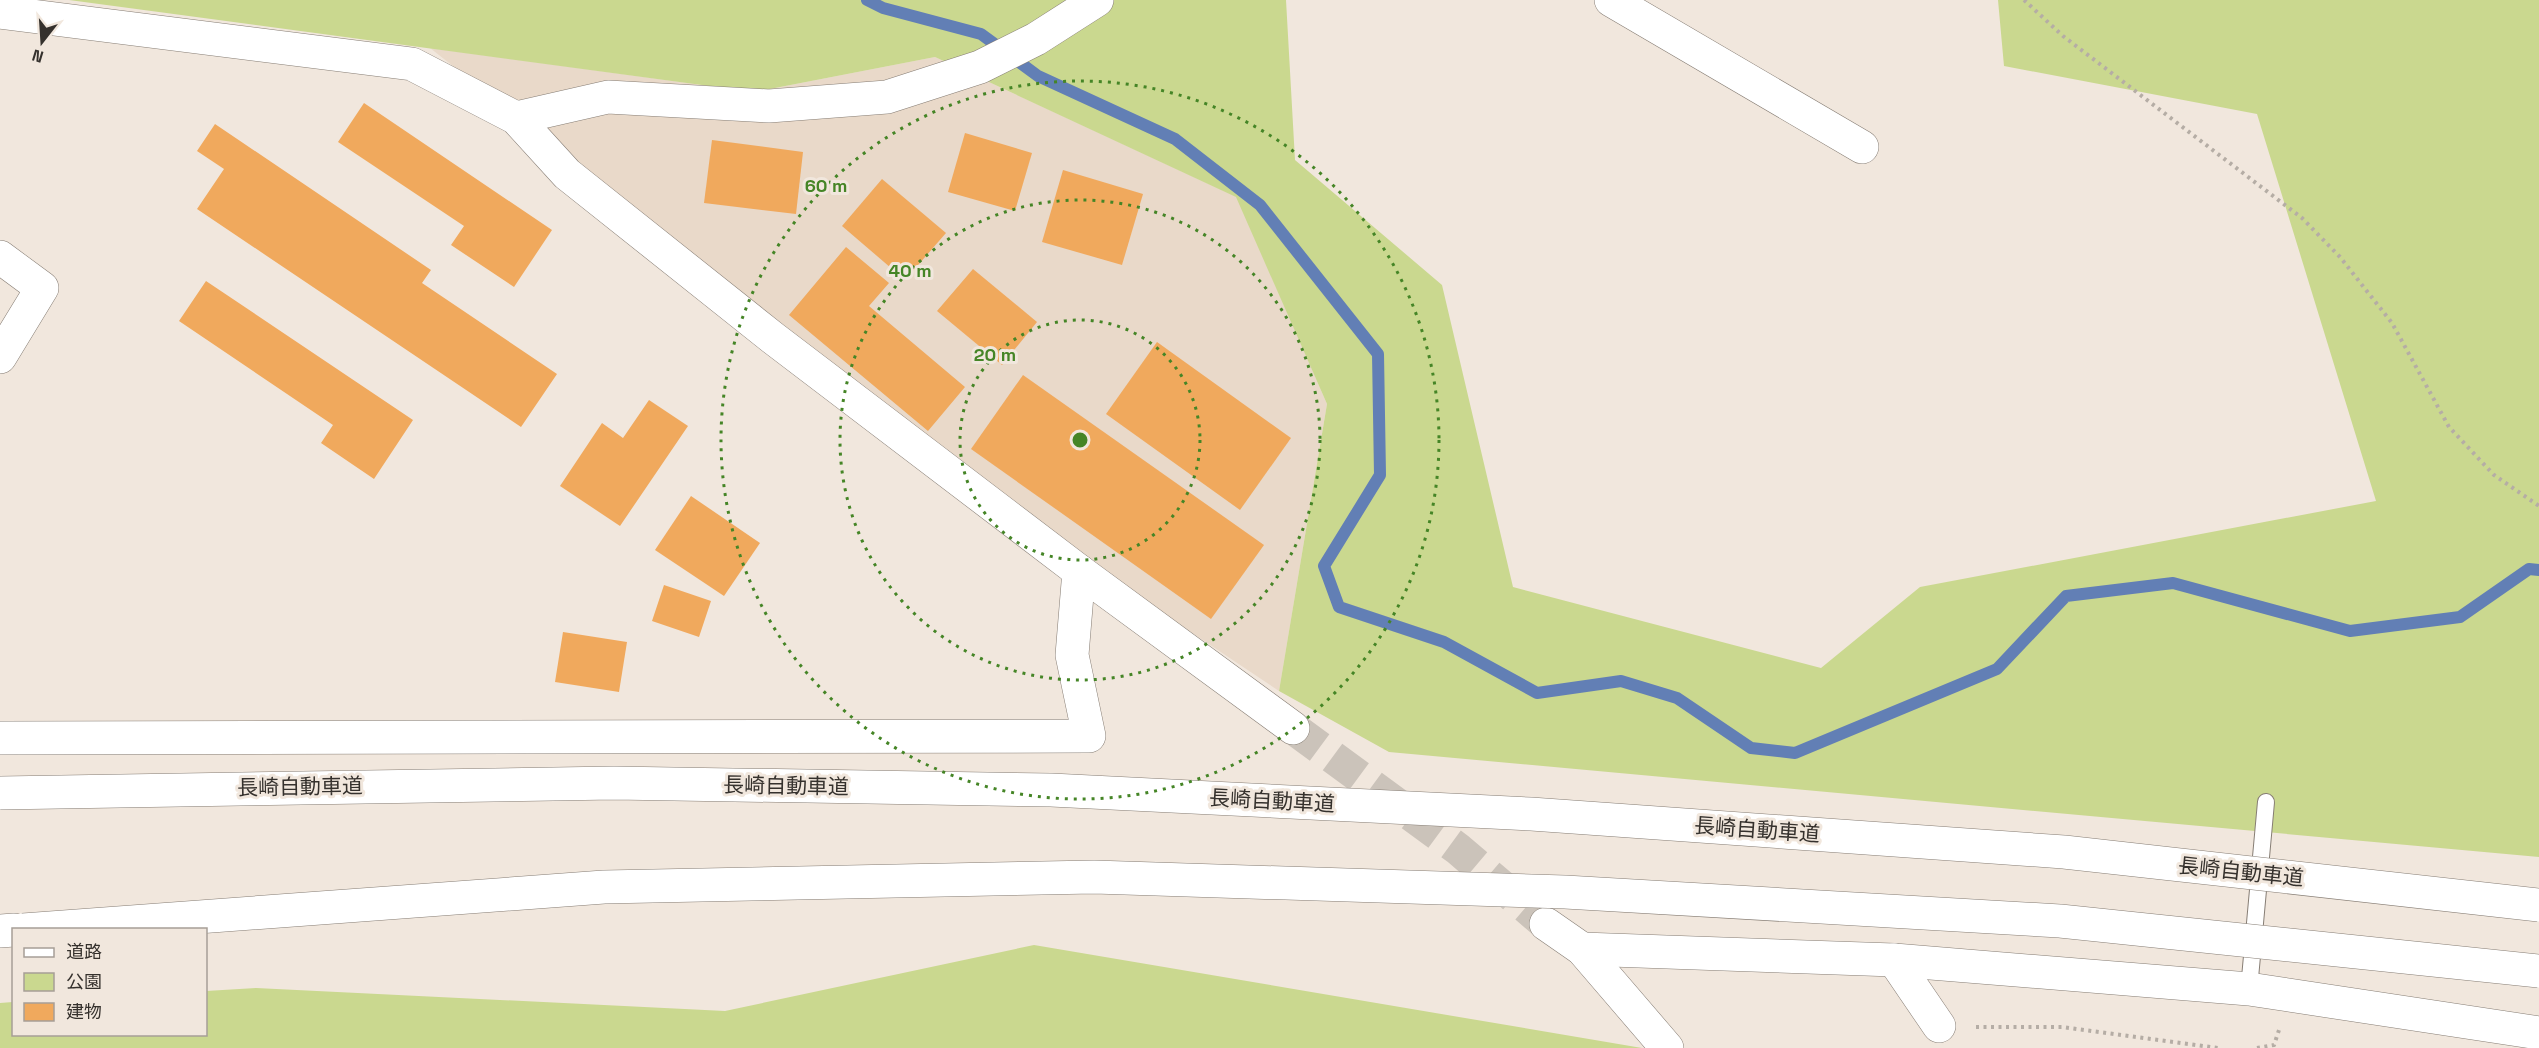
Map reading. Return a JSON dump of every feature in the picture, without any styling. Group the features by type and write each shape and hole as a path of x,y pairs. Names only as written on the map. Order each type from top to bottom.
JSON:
{"main road":[{"path":"516,118 608,97 769,106 887,97 980,67 1036,39 1096,0"},
{"path":"1611,0 1862,147"},
{"path":"0,12 412,64 516,118 577,181 782,345 1079,571 1293,728"},
{"path":"0,257 42,288 0,357"},
{"path":"0,738 1089,736 1072,655 1079,571"},
{"name":"長崎自動車道","path":"0,793 614,783 1051,790 1532,814 2064,852 2539,905"},
{"path":"50,928 604,887 1094,878 1565,892 2060,921 2539,971"},
{"path":"1546,924 1582,950 1667,1048"},
{"path":"1582,950 1894,960 2249,989 2539,1033"},
{"path":"1894,960 1940,1026"}],"lane":[{"path":"2249,989 2266,802"}],"path":[{"path":"2024,0 2063,36 2302,218 2340,257 2392,323 2449,427 2494,475 2539,506"},
{"path":"1940,1026 2062,1027 2218,1048"}],"shaded area":[{"path":"430,48 754,92 935,57 1237,197 1327,404 1279,691 1086,562"}],"green space":[{"path":"69,0 1286,0 1295,160 1442,285 1513,587 1821,668 1920,587 2376,501 2257,114 2004,66 1998,0 2539,0 2539,857 1389,752 1279,691 1327,404 1236,197 935,57 754,92"},
{"path":"1034,945 1642,1048 0,1048 0,1003 12,1002 12,1036 207,1036 207,991 256,988 725,1011"}],"building":[{"path":"364,103 552,230 514,287 451,245 464,226 338,142"},
{"path":"215,124 431,270 422,283 557,374 521,427 197,209 224,169 197,151"},
{"path":"965,133 1032,153 1015,211 948,192"},
{"path":"712,140 803,152 796,214 704,203"},
{"path":"1063,170 1143,194 1122,265 1042,242"},
{"path":"882,179 946,233 905,280 842,226"},
{"path":"846,247 889,283 869,306 965,387 928,431 789,315"},
{"path":"973,269 1037,322 1002,365 937,311"},
{"path":"206,281 413,420 374,479 321,443 333,425 179,321"},
{"path":"1157,342 1291,438 1240,510 1106,414"},
{"path":"1023,375 1264,545 1211,619 971,449"},
{"path":"649,400 688,426 620,526 560,486 602,423 623,438"},
{"path":"691,496 760,543 724,596 655,550"},
{"path":"664,585 711,601 699,637 652,621"},
{"path":"563,632 627,642 619,692 555,682"}],"waterway":[{"path":"867,0 883,8 981,34 1038,76 1175,139 1260,205 1378,354 1380,475 1324,566 1339,607 1444,642 1537,693 1621,681 1677,698 1751,748 1795,753 1997,669 2066,596 2173,583 2350,631 2460,617 2529,569 2539,570"}],"tunnel":[{"path":"1293,728 1458,849 1546,924"}]}
